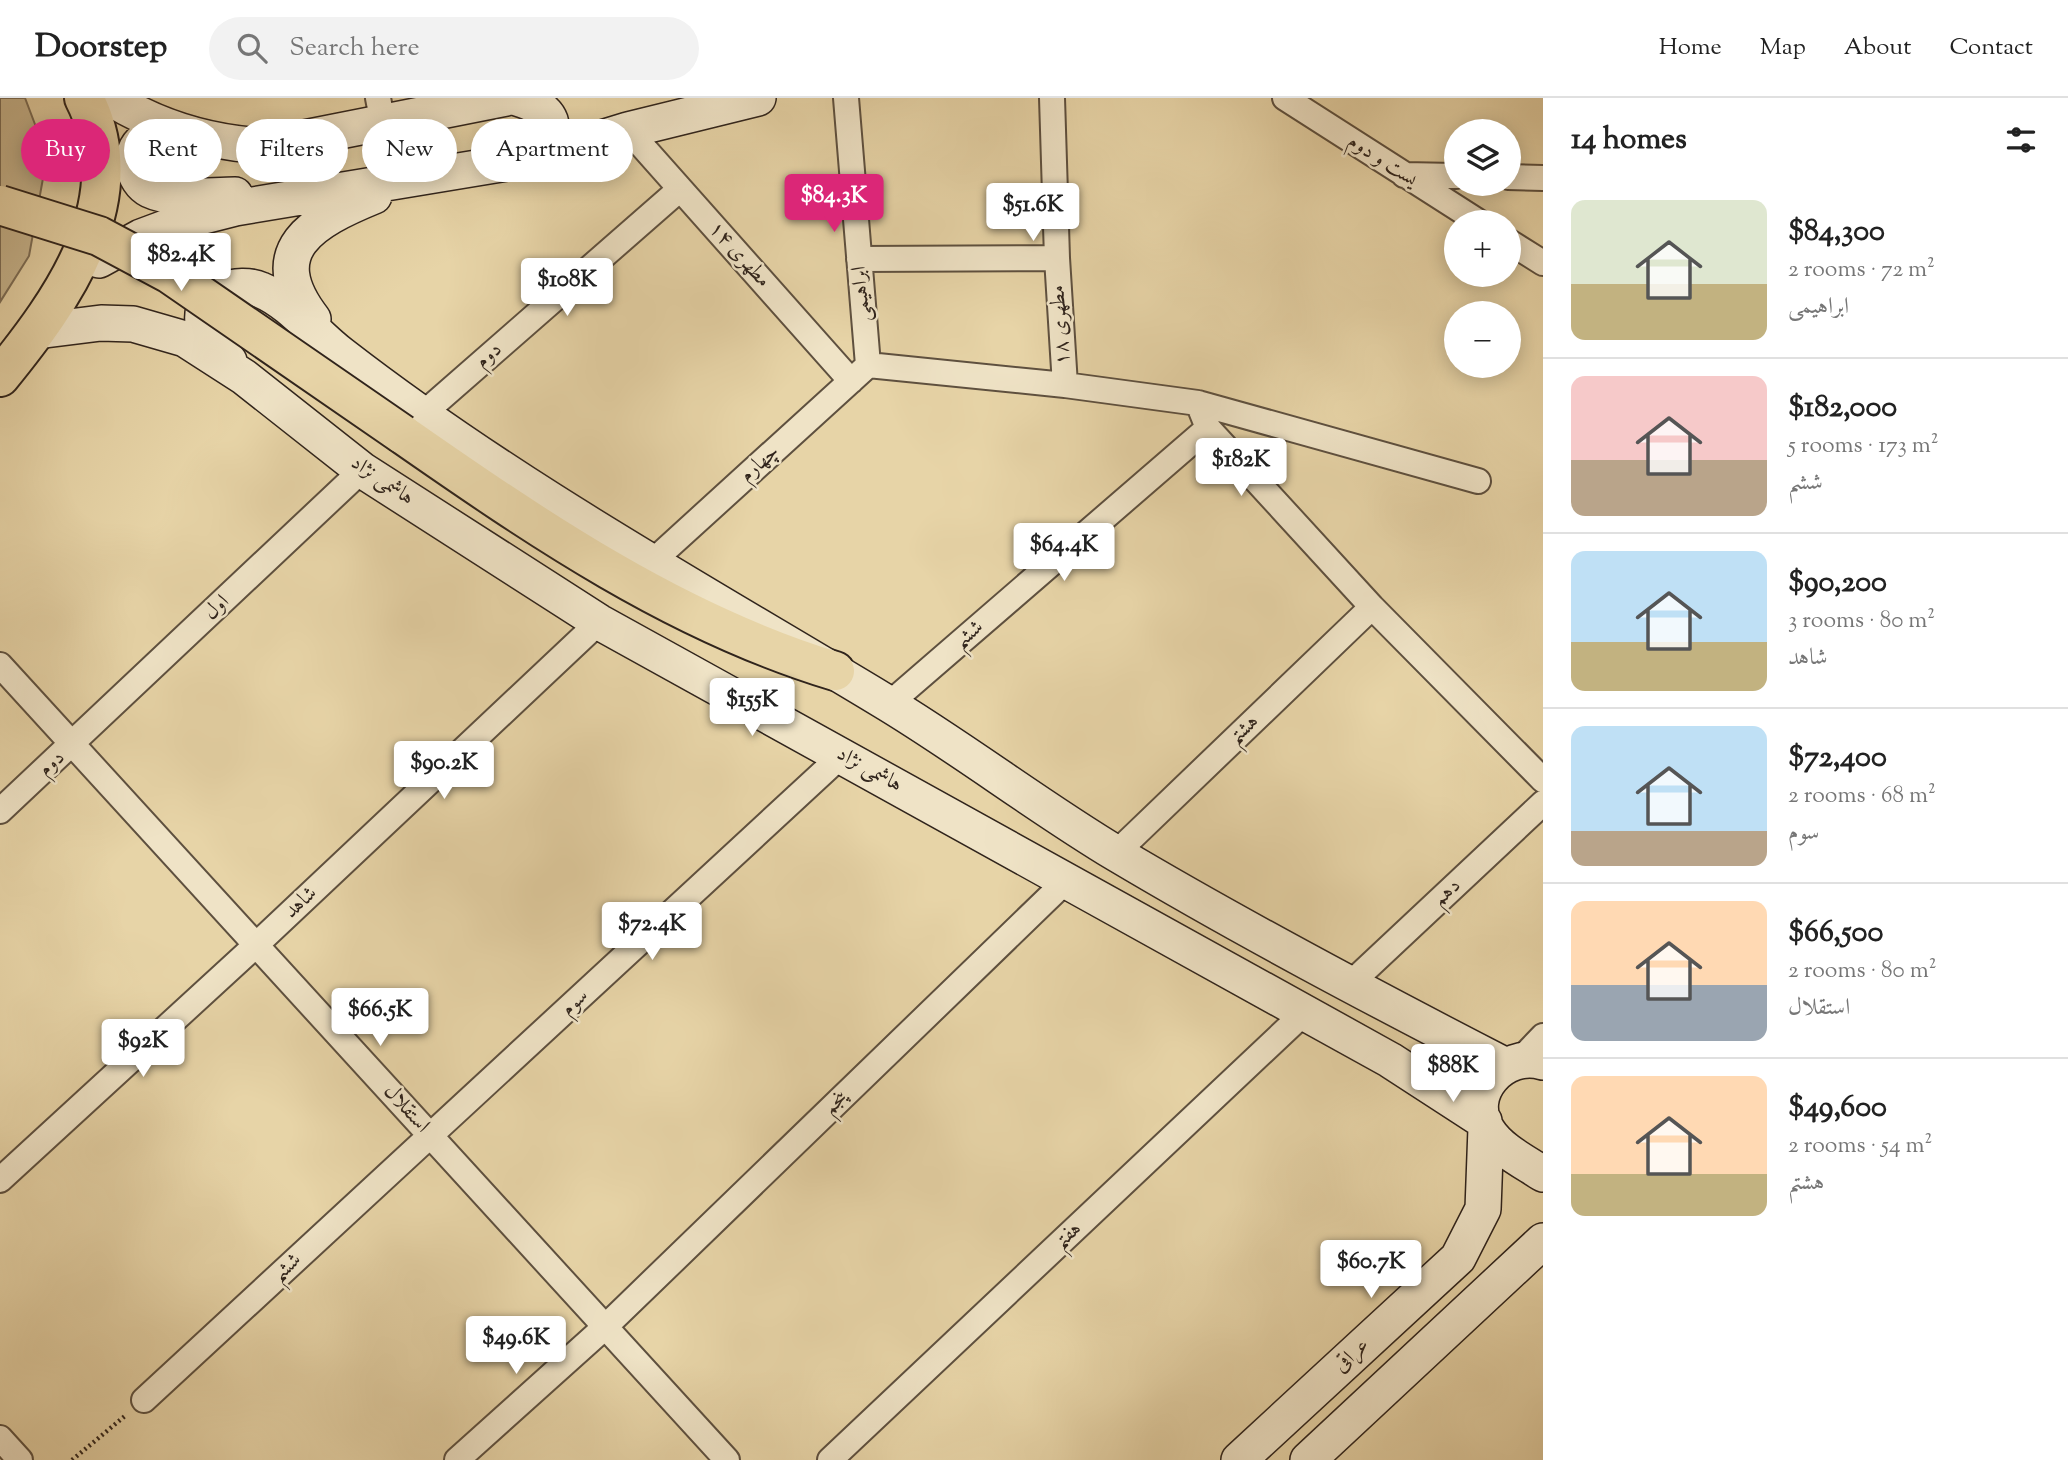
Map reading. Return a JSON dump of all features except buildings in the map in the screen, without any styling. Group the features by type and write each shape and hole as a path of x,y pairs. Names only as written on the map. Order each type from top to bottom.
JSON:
{"main road":[{"path":"0,377 37,331 73,276 96,218 103,164 92,114 84,98"},
{"path":"110,98 147,119"},
{"path":"222,143 264,146 381,111 506,98"},
{"path":"517,98 543,110 550,119"},
{"path":"633,129 758,98"},
{"path":"141,182 151,190 172,194 301,195"},
{"path":"73,276 141,237 184,221 301,195 383,182"},
{"path":"341,355 298,299 292,284 290,264 297,243 318,222 411,182"},
{"path":"0,205 99,236 170,274 413,424 531,490 889,704 1116,853 1350,984 1527,1056"},
{"path":"244,377 209,337 203,314 207,302 228,287 242,284 273,296 510,508 695,617 777,654 835,671"},
{"name":"هاشمی نژاد","path":"37,331 101,323 158,328 205,350 244,377 362,470 599,622 1390,1060 1485,1125 1497,1142 1543,1174"},
{"name":"عراقی","path":"1239,1460 1458,1258 1483,1209 1485,1125 1482,1094 1490,1078 1527,1056"},
{"path":"1308,1460 1543,1241"},
{"path":"1458,1258 1472,1250 1480,1250 1495,1262 1496,1273 1489,1292"}],"street":[{"name":"ابراهیمی","path":"846,98 859,259 860,373"},
{"name":"مطهری ۱۸","path":"1052,98 1057,258 1065,385"},
{"name":"یست و دوم","path":"1285,98 1459,210"},
{"name":"مطهری ۱۴","path":"633,136 680,189 860,373"},
{"path":"1404,176 1444,176"},
{"path":"1521,177 1543,178"},
{"name":"دوم","path":"413,424 680,189"},
{"path":"1521,249 1543,263"},
{"path":"859,259 1057,258"},
{"path":"860,373 1065,385 1198,403 1478,481"},
{"name":"چهارم","path":"652,562 860,373"},
{"path":"1198,403 1208,428 1372,607 1543,780"},
{"name":"ششم","path":"889,704 1208,428"},
{"name":"اول","path":"73,746 362,470"},
{"name":"هشتم","path":"1116,853 1372,607"},
{"name":"شاهد","path":"0,1180 256,945 599,622"},
{"name":"استقلال","path":"0,665 727,1460"},
{"name":"دوم","path":"0,811 73,746"},
{"name":"سوم","path":"430,1136 842,755"},
{"name":"دهم","path":"1350,984 1543,803"},
{"name":"پنجم","path":"605,1326 1067,880"},
{"name":"هفتم","path":"830,1460 1305,1012"},
{"name":"ششم","path":"144,1400 430,1136"},
{"path":"457,1460 605,1326"},
{"path":"0,1438 20,1460"}],"path":[{"path":"72,1460 144,1400"}],"shaded area":[{"path":"0,98 25,98 33,119 21,119 21,182 42,182 29,256 0,302"}]}
